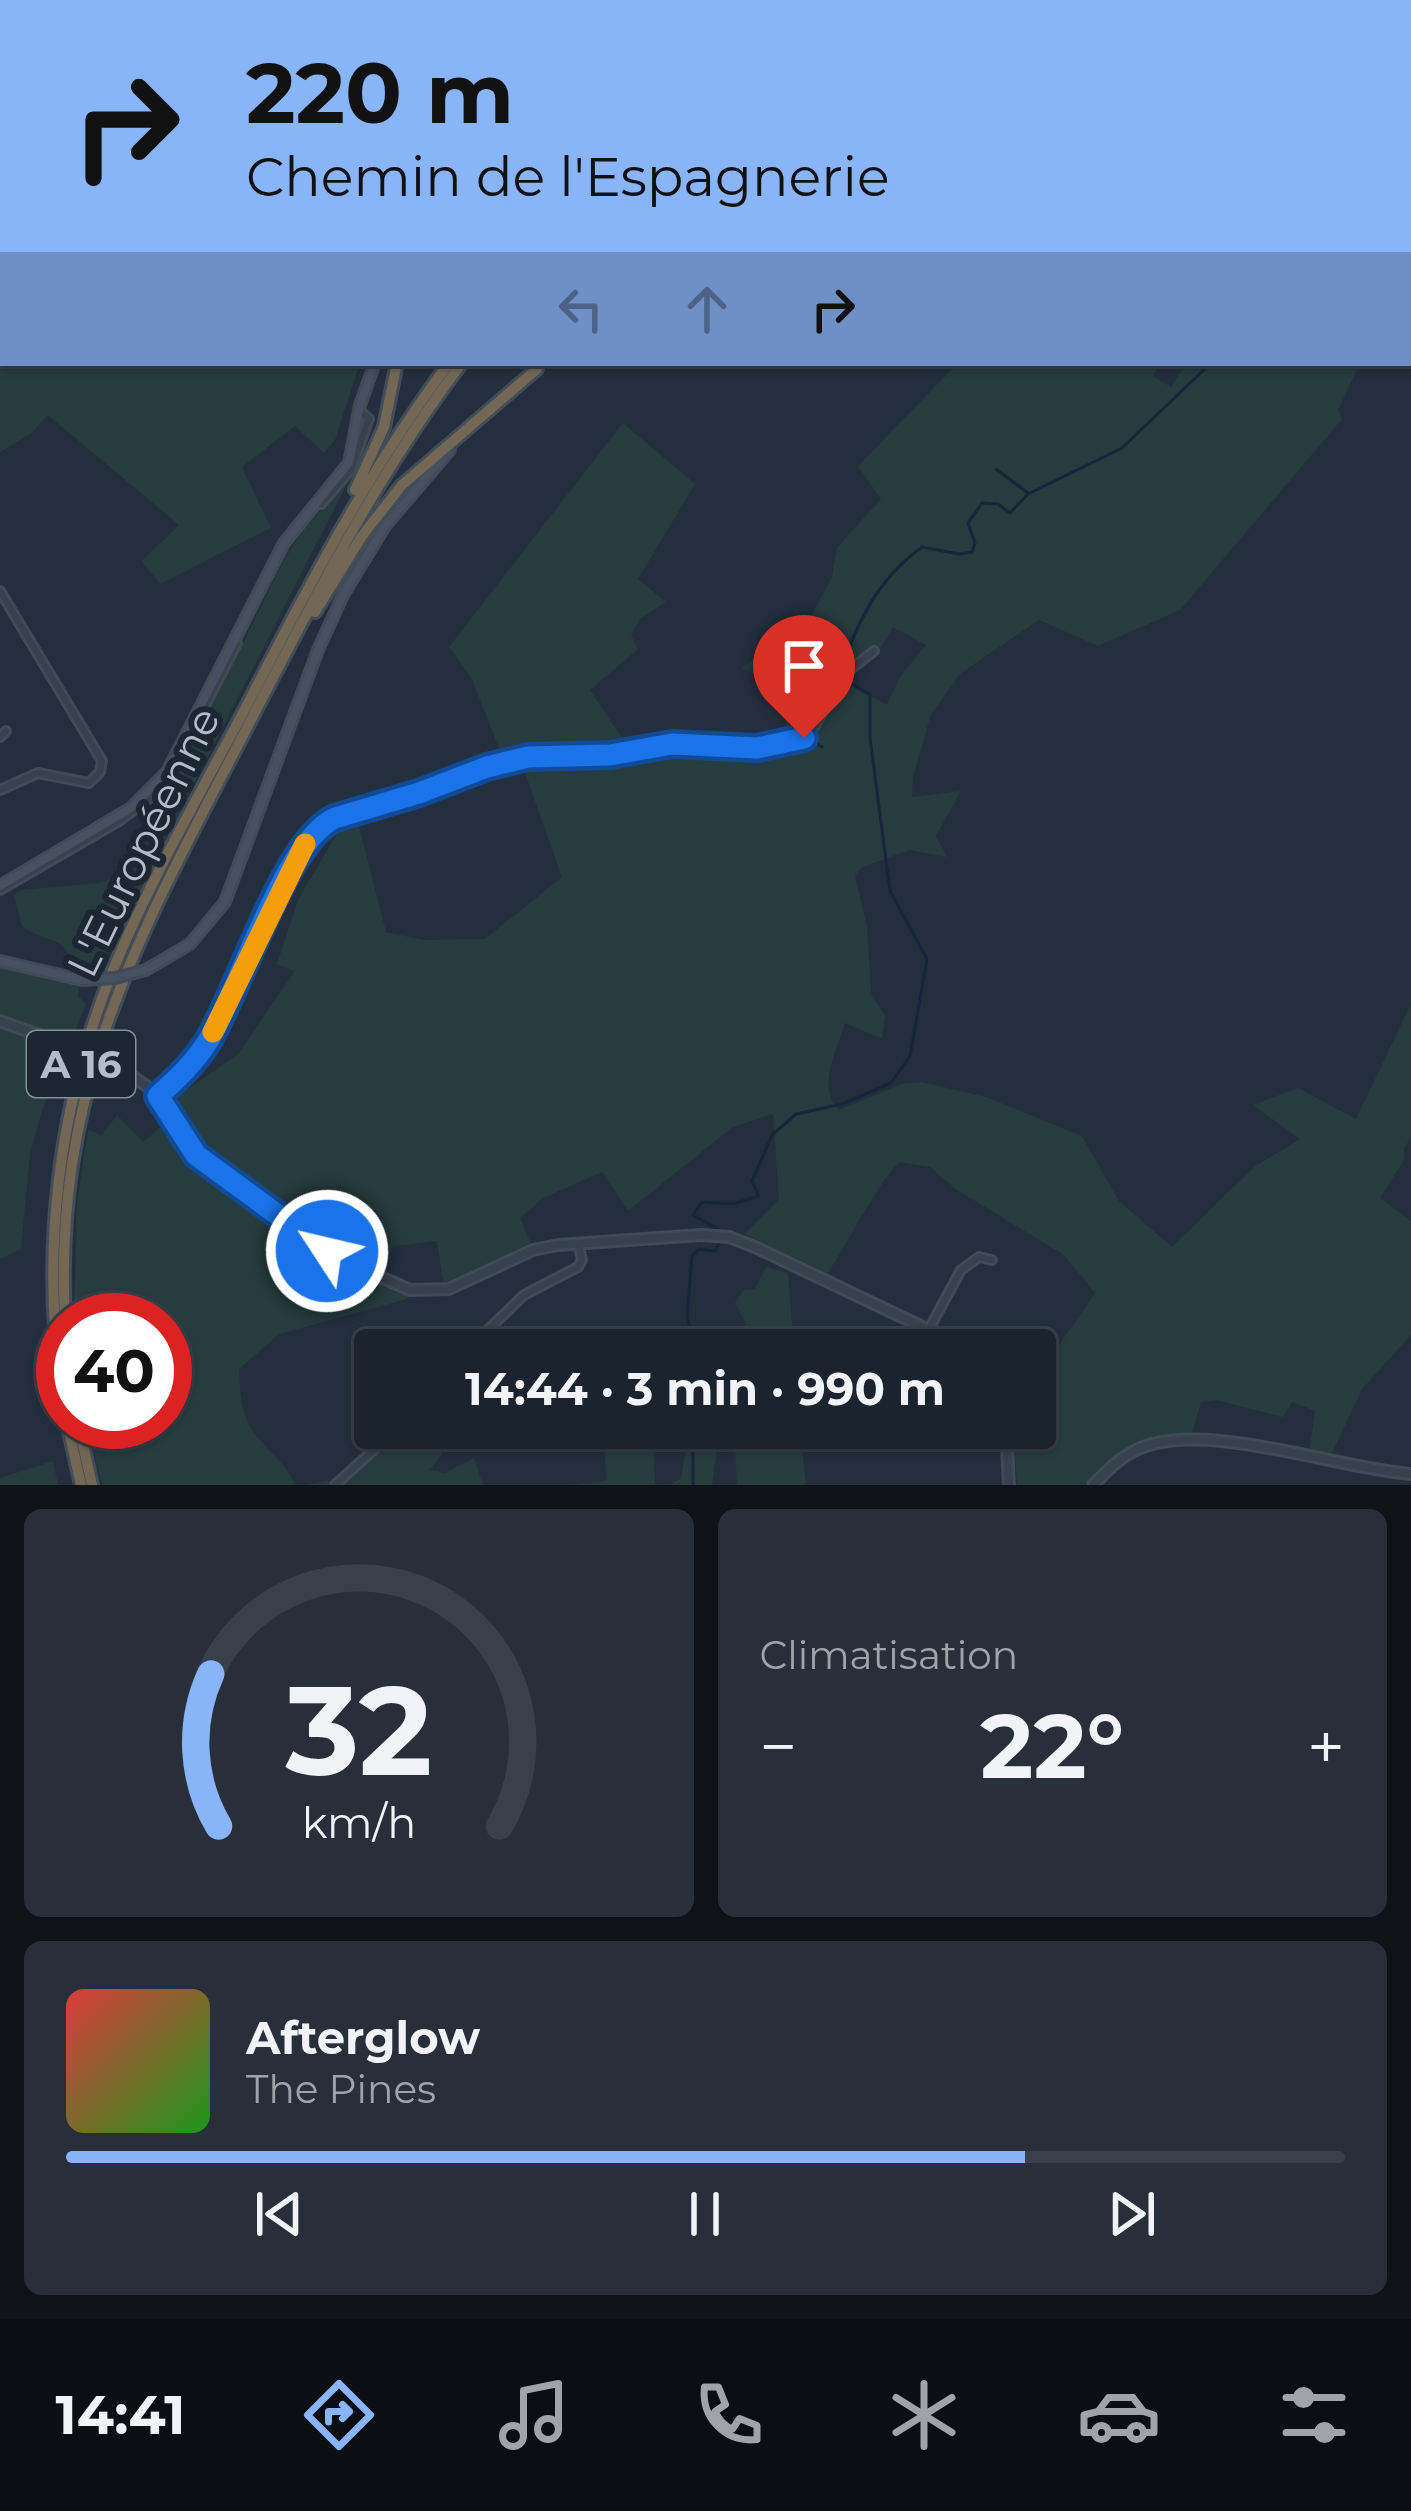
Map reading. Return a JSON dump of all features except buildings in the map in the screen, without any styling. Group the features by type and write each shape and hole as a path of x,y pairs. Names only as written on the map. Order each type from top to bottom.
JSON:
{"highway":[{"path":"345,520 384,427 396,366"},
{"name":"L'Européenne","path":"54,1293 55,1220 67,1124 91,1031 138,916 345,520 447,366"},
{"name":"L'Européenne","path":"65,1293 71,1168 83,1100 106,1021 142,930 362,512 460,366"},
{"path":"249,724 345,561 380,512 428,461 540,366"},
{"path":"73,1449 81,1485"},
{"path":"84,1449 92,1485"}],"main road":[{"path":"0,888 146,796 174,760 290,533 345,470 374,366"},
{"path":"0,961 82,980 115,978 146,970 195,940 228,897 318,650 370,549 430,471 540,366"}],"street":[{"path":"249,615 296,532 351,469 369,419 365,412 358,412"},
{"path":"0,591 99,751 102,765 89,783 38,772 0,790"},
{"path":"158,1096 209,1040 290,870 306,842 326,822 528,757 610,755 672,744 757,748 809,732 845,673 874,651"},
{"path":"0,1021 136,1075 158,1096 185,1142 206,1163 338,1258 393,1284 420,1292 444,1291 538,1249 578,1243 695,1235 734,1238 927,1329"},
{"path":"489,1329 524,1295 578,1267 582,1260 578,1243"},
{"path":"930,1329 964,1266 979,1257 992,1260"},
{"path":"1093,1485 1136,1449 1184,1440 1222,1442 1411,1474"},
{"path":"335,1485 375,1449"},
{"path":"1007,1449 1009,1485"}],"green space":[{"path":"0,366 359,366 335,440 324,453 295,426 242,467 271,528 160,584 142,561 179,525 48,415 32,433 0,452"},
{"path":"955,366 1157,366 1153,376 1171,387 1184,366 1359,366 1338,410 1342,419 1180,610 1098,646 1039,620 961,673 931,714 913,777 912,797 961,791 936,836 947,857 909,850 861,868 855,876 867,926 871,993 885,1016 882,1039 845,1023 829,1079 832,1101 839,1110 901,1084 922,1082 986,1097 1082,1136 1119,1201 1172,1247 1254,1167 1300,1139 1253,1105 1298,1088 1356,1119 1411,1004 1411,1138 1404,1148 1404,1160 1380,1198 1411,1221 1411,1335 1362,1389 1330,1457 1309,1453 1315,1411 1292,1402 1283,1417 1216,1400 1201,1402 1192,1433 1144,1439 1085,1485 1017,1485 1014,1449 1056,1449 1056,1350 1095,1293 1064,1255 957,1190 930,1167 899,1162 827,1274 745,1234 779,1199 773,1114 733,1127 628,1211 602,1172 543,1198 520,1218 531,1244 444,1286 437,1241 394,1246 376,1282 408,1293 407,1299 279,1334 239,1369 241,1394 252,1429 295,1485 102,1485 93,1449 192,1449 192,1293 75,1293 77,1202 88,1130 102,1135 117,1115 143,1142 174,1116 168,1103 238,1054 295,971 277,964 298,900 346,818 356,815 386,932 424,940 485,939 562,877 520,759 504,761 471,677 449,647 623,423 695,484 638,579 666,602 640,619 631,635 638,649 590,690 620,735 634,745 785,743 786,722 797,712 789,671 778,680 764,680 742,668 810,618 832,577 837,548 881,499 858,466","holes":["893,627 926,645 900,677 887,705 843,682 853,668 878,652"]},
{"path":"350,478 113,943 102,963 81,968 78,996 86,1004 30,1153 21,1249 0,1259 0,954 73,973 62,945 22,926 14,895 22,890 98,883 133,872 153,834 139,815 164,796 179,772 284,560 304,529"},
{"path":"766,1267 788,1273 792,1329 744,1329 735,1303 744,1290 755,1289"},
{"path":"369,1449 441,1449 430,1470 445,1473 474,1458 483,1485 303,1485 334,1480"},
{"path":"604,1449 654,1449 655,1485 570,1485 607,1481"},
{"path":"686,1449 717,1449 712,1485 670,1485 681,1478"},
{"path":"735,1449 802,1449 806,1485 737,1485"},
{"path":"53,1461 58,1485 0,1485 0,1478"}],"waterway":[{"path":"721,1231 693,1215 702,1202 733,1204 759,1196 752,1181 772,1135 796,1114 842,1104 891,1083 910,1056 927,959 890,891 870,738 870,695 841,671 871,602 893,572 922,547 972,552 975,543 968,523 982,503 998,504 1010,513 1028,494 1122,448 1208,366"},
{"path":"996,469 1028,493"},
{"path":"822,747 814,742 809,725 815,697 828,699"},
{"path":"691,1329 687,1318 692,1256 699,1249 715,1251 720,1242"},
{"path":"693,1449 693,1485"}],"slow traffic":[{"path":"213,1032 305,844"}],"route":[{"path":"327,1251 196,1155 158,1096 209,1040 290,870 316,830 335,818 510,760 610,755 672,744 746,749 804,738"}]}
